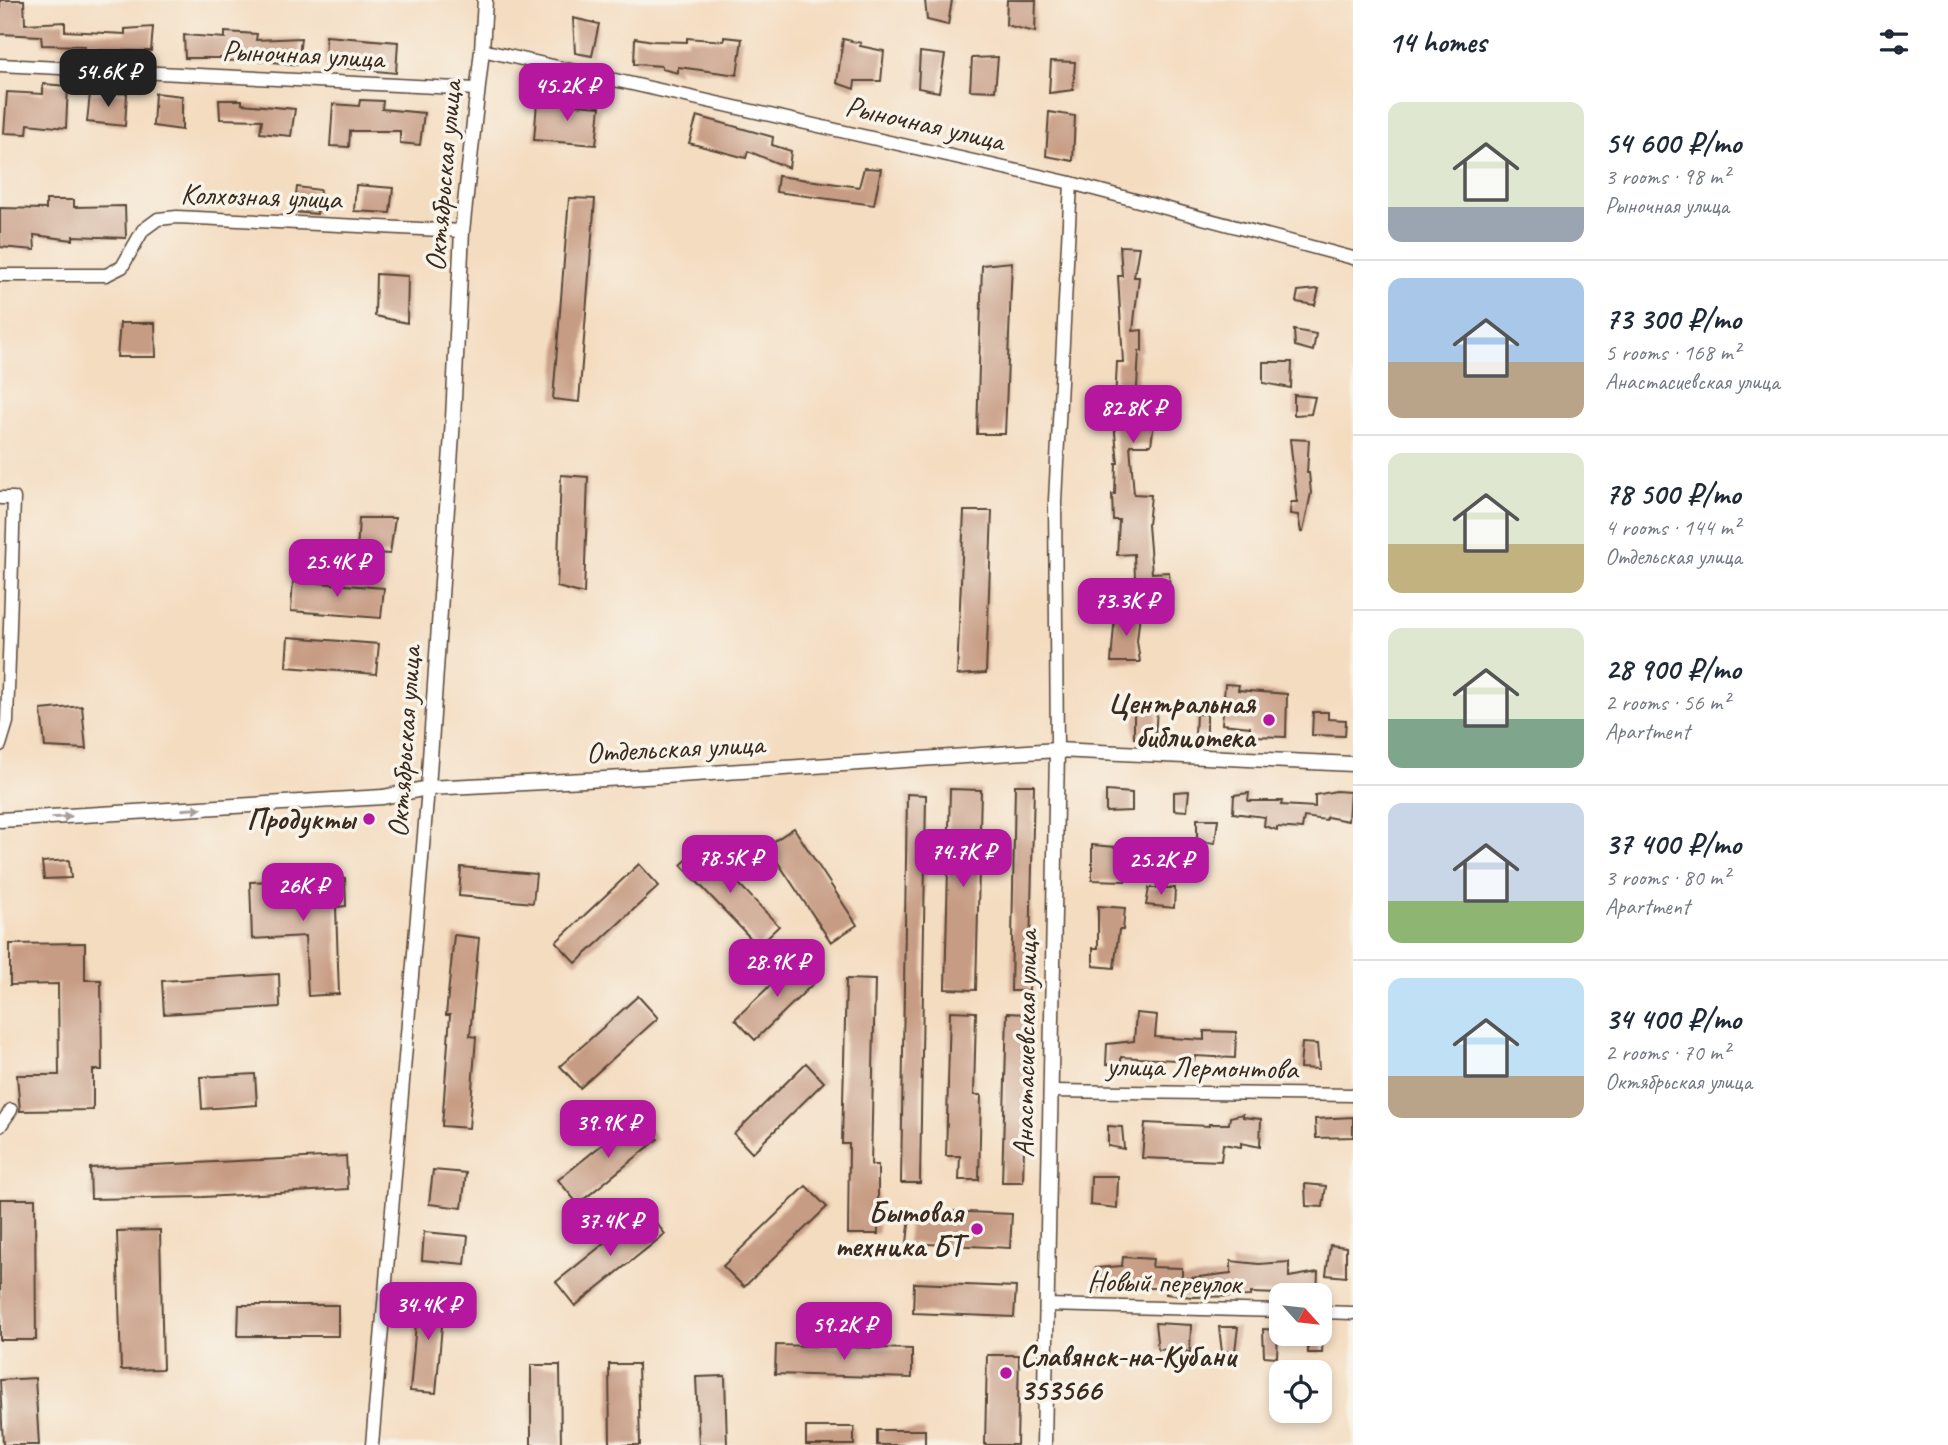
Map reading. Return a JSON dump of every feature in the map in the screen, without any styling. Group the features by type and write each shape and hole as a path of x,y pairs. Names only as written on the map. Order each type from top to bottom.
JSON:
{"street":[{"name":"Октябрьская улица","path":"372,1445 428,788 453,419 462,231 485,0"},
{"name":"Рыночная улица","path":"482,50 1071,183 1353,258"},
{"name":"Рыночная улица","path":"0,65 477,89"},
{"name":"Анастасиевская улица","path":"1044,1445 1057,750 1056,468 1071,183"},
{"name":"Колхозная улица","path":"0,275 106,275 122,267 143,230 158,219 177,217 462,231"},
{"path":"0,498 14,498 7,722 0,745"},
{"name":"Отдельская улица","path":"0,820 383,797 428,788 665,776 1057,750 1353,764"},
{"name":"улица Лермонтова","path":"1050,1091 1353,1096"},
{"path":"0,1126 11,1110"},
{"name":"Новый переулок","path":"1046,1305 1269,1311"},
{"path":"1332,1312 1353,1313"}],"building":[{"path":"0,0 24,0 25,24 65,22 65,31 125,34 125,29 153,27 151,51 85,50 85,46 42,45 41,36 0,34"},
{"path":"925,0 952,0 948,25 927,20"},
{"path":"1007,0 1036,0 1035,32 1006,25"},
{"path":"573,18 599,24 592,56 575,53"},
{"path":"225,32 257,34 256,40 301,38 298,65 255,60 224,61 224,58 185,58 184,35 225,38"},
{"path":"326,36 398,42 396,73 325,66"},
{"path":"724,37 742,39 737,75 678,67 678,73 662,69 662,66 634,64 635,38 687,42 687,38 724,41"},
{"path":"843,39 884,51 881,81 855,81 854,89 837,83"},
{"path":"920,52 945,55 939,92 918,88"},
{"path":"998,57 995,91 970,90 972,58"},
{"path":"1051,61 1075,62 1073,90 1049,93"},
{"path":"43,84 68,86 66,128 28,124 27,134 4,133 7,92 43,94"},
{"path":"127,93 125,126 87,122 90,94"},
{"path":"155,93 182,96 182,130 153,126"},
{"path":"219,100 242,100 242,104 295,109 291,136 260,133 262,120 220,119"},
{"path":"360,100 383,101 382,109 424,113 420,145 400,143 400,131 350,131 349,147 330,146 333,104 359,106"},
{"path":"537,102 600,107 596,145 534,140"},
{"path":"1049,112 1075,116 1073,161 1046,156"},
{"path":"697,116 773,137 772,145 791,151 789,168 748,151 746,158 689,143"},
{"path":"864,168 881,169 874,205 776,192 778,176 859,187"},
{"path":"356,185 393,188 390,213 354,211"},
{"path":"297,187 320,190 317,214 294,212"},
{"path":"569,198 595,199 579,402 553,399"},
{"path":"46,200 74,200 74,207 125,206 126,238 73,236 73,240 34,235 35,250 0,247 0,208 46,209"},
{"path":"1120,246 1139,247 1134,277 1139,277 1133,331 1142,330 1142,351 1139,351 1135,423 1154,423 1151,445 1130,445 1134,494 1151,495 1148,525 1152,573 1169,572 1170,600 1136,600 1134,554 1117,555 1119,520 1113,520 1112,494 1115,494 1118,463 1114,423 1117,362 1123,362 1118,276 1122,276"},
{"path":"1012,262 1005,434 977,434 982,265"},
{"path":"376,274 408,276 407,323 375,316"},
{"path":"1319,289 1315,305 1296,302 1298,291"},
{"path":"120,323 155,323 156,357 117,357"},
{"path":"1294,330 1316,334 1313,351 1295,346"},
{"path":"1263,362 1292,362 1291,388 1263,383"},
{"path":"1294,395 1315,397 1311,414 1294,415"},
{"path":"1290,439 1309,440 1307,473 1311,493 1303,532 1298,515 1290,514 1291,502 1297,502"},
{"path":"561,475 588,477 584,594 557,587"},
{"path":"964,511 992,511 986,673 957,675"},
{"path":"359,518 395,518 390,554 357,552"},
{"path":"293,581 384,588 381,618 291,611"},
{"path":"1140,613 1137,641 1140,662 1111,662 1115,614"},
{"path":"288,637 379,644 376,674 286,667"},
{"path":"1225,684 1239,685 1238,690 1287,694 1286,737 1250,736 1250,727 1222,724"},
{"path":"82,706 86,749 45,747 41,710"},
{"path":"1134,707 1157,708 1155,739 1134,738"},
{"path":"1313,712 1328,712 1328,719 1346,720 1345,736 1312,735"},
{"path":"1196,714 1207,714 1207,734 1195,734"},
{"path":"1015,785 1034,785 1029,991 1011,991"},
{"path":"950,789 981,790 976,990 945,989"},
{"path":"1106,791 1132,793 1132,811 1106,812"},
{"path":"1189,791 1187,811 1174,810 1174,792"},
{"path":"1336,791 1350,792 1348,821 1304,817 1302,829 1277,827 1277,830 1264,826 1265,817 1233,813 1234,795 1249,793 1248,801 1282,801 1281,805 1315,807 1315,795"},
{"path":"907,794 926,795 920,1183 901,1183"},
{"path":"1197,819 1218,819 1215,843 1197,841"},
{"path":"794,828 857,925 831,942 767,846"},
{"path":"702,845 779,926 758,946 681,865"},
{"path":"1092,845 1128,848 1126,881 1092,880"},
{"path":"69,860 71,878 44,879 42,862"},
{"path":"639,864 659,886 576,963 556,942"},
{"path":"461,867 536,874 533,903 459,896"},
{"path":"345,878 346,906 336,907 339,994 308,996 305,936 252,939 250,882"},
{"path":"1149,888 1175,888 1174,908 1146,905"},
{"path":"1098,906 1125,908 1114,968 1093,966 1093,948 1098,948"},
{"path":"454,935 479,938 470,1036 476,1037 469,1128 442,1126 450,1015 446,1015"},
{"path":"85,943 85,980 101,980 102,1070 93,1070 93,1110 20,1111 17,1075 59,1075 58,984 10,985 10,944"},
{"path":"800,957 819,978 755,1040 735,1019"},
{"path":"279,974 280,1007 164,1014 162,981"},
{"path":"846,979 875,980 871,1165 878,1165 878,1234 848,1234 849,1144 842,1144"},
{"path":"638,996 658,1018 580,1088 560,1066"},
{"path":"950,1011 976,1012 974,1095 981,1095 979,1180 959,1180 960,1156 946,1156"},
{"path":"1007,1013 1028,1014 1023,1182 1002,1182"},
{"path":"1136,1013 1157,1015 1155,1037 1204,1040 1204,1031 1236,1032 1235,1058 1195,1056 1194,1061 1121,1057 1121,1065 1106,1064 1107,1044 1134,1041"},
{"path":"1302,1043 1317,1044 1319,1069 1300,1068"},
{"path":"806,1063 824,1082 752,1153 734,1134"},
{"path":"255,1074 257,1105 202,1109 200,1077"},
{"path":"1243,1114 1243,1117 1261,1119 1260,1147 1241,1143 1241,1147 1223,1144 1221,1161 1142,1158 1145,1123 1209,1126 1229,1124 1230,1117"},
{"path":"639,1115 658,1139 578,1204 558,1180"},
{"path":"1353,1117 1353,1137 1316,1138 1315,1119"},
{"path":"1108,1126 1122,1127 1124,1149 1108,1146"},
{"path":"346,1156 348,1189 203,1197 91,1199 90,1168"},
{"path":"433,1170 466,1173 462,1208 429,1204"},
{"path":"1091,1176 1118,1176 1117,1208 1090,1205"},
{"path":"1305,1184 1326,1186 1323,1207 1306,1206"},
{"path":"806,1186 827,1207 744,1287 723,1266"},
{"path":"0,1199 35,1199 36,1340 0,1340"},
{"path":"646,1210 665,1234 575,1306 556,1282"},
{"name":"Бытовая техника БТ","path":"944,1211 1012,1214 1010,1248 907,1243 910,1216 943,1218"},
{"path":"160,1230 163,1369 121,1370 117,1231"},
{"path":"424,1232 468,1236 465,1264 422,1260"},
{"path":"1330,1245 1346,1247 1346,1277 1326,1275"},
{"path":"1123,1257 1153,1259 1152,1267 1182,1268 1182,1279 1231,1273 1231,1261 1259,1264 1289,1262 1289,1277 1318,1272 1318,1283 1269,1283 1269,1294 1251,1293 1251,1296 1192,1297 1166,1294 1166,1288 1114,1290 1095,1287 1096,1268 1122,1266"},
{"path":"914,1283 1016,1287 1014,1317 913,1313"},
{"path":"419,1290 445,1292 436,1393 410,1391"},
{"path":"239,1305 338,1305 338,1336 238,1336"},
{"path":"1155,1323 1191,1325 1190,1352 1158,1350"},
{"path":"1219,1327 1238,1327 1235,1351 1222,1352"},
{"path":"1263,1329 1269,1329 1269,1346 1277,1346 1277,1357 1264,1356"},
{"path":"776,1345 912,1349 912,1378 775,1374"},
{"path":"1308,1346 1322,1346 1322,1353 1308,1353"},
{"path":"987,1355 1019,1355 1017,1445 985,1445"},
{"path":"609,1364 638,1364 640,1445 610,1445"},
{"path":"531,1365 560,1365 561,1445 531,1445"},
{"path":"725,1376 727,1445 699,1445 696,1377"},
{"path":"35,1378 39,1445 3,1445 0,1380"},
{"path":"806,1427 854,1427 854,1445 806,1445"},
{"path":"877,1430 925,1430 925,1445 877,1445"}],"place":[{"name":"Центральная библиотека","path":"1269,720"},
{"name":"Продукты","path":"369,819"},
{"name":"Бытовая техника БТ","path":"977,1229"},
{"name":"Славянск-на-Кубани 353566","path":"1006,1373"}]}
